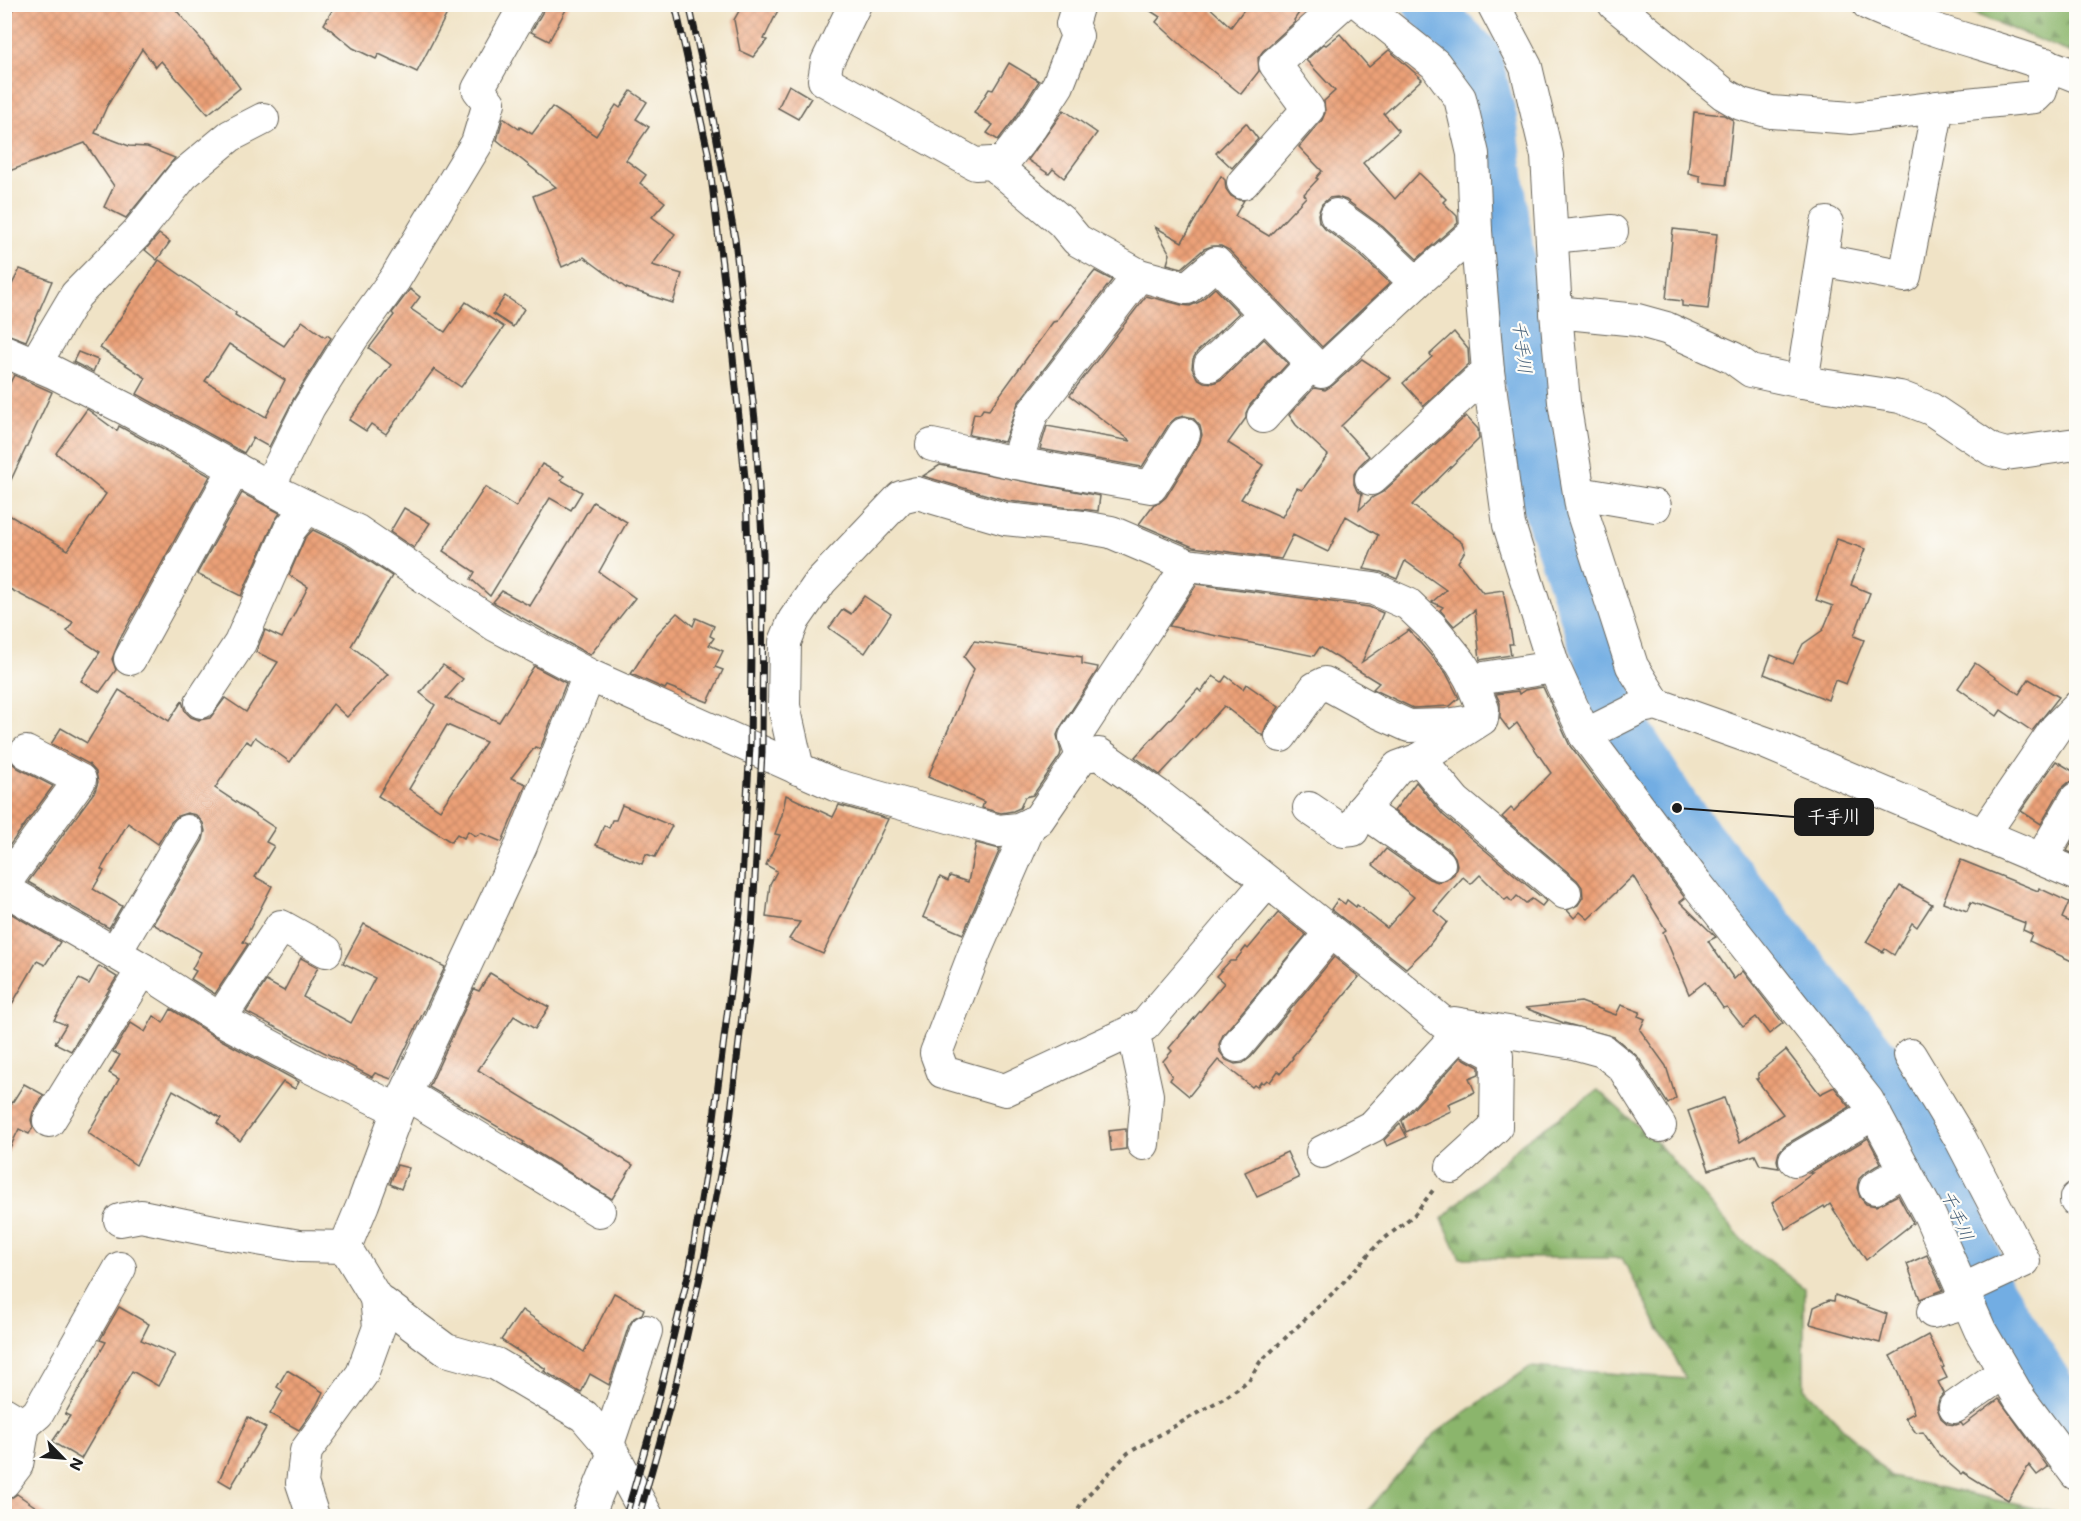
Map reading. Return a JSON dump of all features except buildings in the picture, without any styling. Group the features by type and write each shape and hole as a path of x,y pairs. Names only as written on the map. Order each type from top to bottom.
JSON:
{"street":[{"path":"269,487 309,407 353,337 395,279 477,142 489,103 478,89 526,4"},
{"path":"855,4 827,62 824,80 975,165 992,164 1062,222 1077,240 1139,275 1187,288 1216,263 1321,372 1416,283 1476,231"},
{"path":"998,169 1030,128 1058,85 1077,36 1072,24 1078,4"},
{"path":"1243,183 1308,109 1275,64 1342,4"},
{"path":"1360,4 1435,64 1460,98 1473,154 1476,231 1488,370 1509,525 1554,667 1591,732 1696,883 1868,1101 1930,1216 1966,1293 1980,1330 2020,1399 2076,1474"},
{"path":"1493,4 1527,67 1547,156 1564,402 1582,511 1632,666 1649,706"},
{"path":"1614,4 1724,94 1741,104 1772,112 1852,118 2035,97 2041,91 2047,64"},
{"path":"1868,4 1901,19 2047,64 2076,76"},
{"path":"1822,260 1905,276 1938,107"},
{"path":"35,364 76,295 136,234 183,175 230,136 263,119"},
{"path":"1336,216 1371,240 1416,283"},
{"path":"1802,382 1827,223"},
{"path":"1552,237 1612,231"},
{"path":"1016,463 1032,414 1139,275"},
{"path":"1556,312 1637,320 1666,328 1732,358 1751,371 1802,382 1900,397 1931,409 1992,450 1999,452 2076,444"},
{"path":"1210,365 1265,314"},
{"path":"4,351 115,404 269,487 357,531 495,625 589,675 835,785 999,831 1018,829 1038,820 1082,756 1099,754 1159,796 1388,976 1449,1027 1497,1056 1496,1127 1452,1167"},
{"path":"1263,417 1312,363"},
{"path":"1371,479 1488,370"},
{"path":"932,445 1016,463 1151,487 1184,434"},
{"path":"130,659 235,468"},
{"path":"798,769 784,706 784,642 794,620 821,581 901,497 917,493 1005,519 1111,532 1188,565 1374,590 1408,604 1431,626 1461,663 1484,709 1482,719 1420,759 1398,767 1362,810 1353,830 1343,831 1310,808"},
{"path":"1579,493 1655,506"},
{"path":"201,702 240,643 290,529 308,507"},
{"path":"1082,756 1075,737 1188,565"},
{"path":"1471,680 1554,667"},
{"path":"345,1247 402,1102 521,846 589,675"},
{"path":"1281,736 1315,688 1326,683 1378,712 1409,726 1447,726 1482,719"},
{"path":"1591,732 1649,706 1766,743 2076,874"},
{"path":"1983,835 2070,726"},
{"path":"4,884 80,780 26,752"},
{"path":"1420,759 1455,801 1565,893"},
{"path":"2040,859 2076,799"},
{"path":"1362,810 1438,864"},
{"path":"1030,824 976,949 936,1053 943,1072 1005,1090 1145,1025 1267,882"},
{"path":"115,953 187,831"},
{"path":"4,889 143,969 220,1019 310,1067 402,1102 599,1211"},
{"path":"220,1019 281,926 326,951"},
{"path":"1237,1046 1331,932"},
{"path":"49,1121 143,969"},
{"path":"1449,1027 1574,1043 1603,1052 1623,1067 1660,1126"},
{"path":"1322,1152 1373,1126 1444,1051 1452,1038 1449,1027"},
{"path":"1132,1030 1147,1095 1143,1144"},
{"path":"1910,1054 1961,1140 2024,1261 1933,1312"},
{"path":"1795,1160 1875,1113"},
{"path":"1875,1188 1905,1169"},
{"path":"120,1220 141,1216 300,1246 345,1247"},
{"path":"345,1247 376,1298 446,1350 496,1364 584,1416 610,1449 647,1516"},
{"path":"4,1482 17,1465 14,1419 38,1413 120,1268"},
{"path":"313,1516 302,1483 306,1450 362,1374 379,1327 376,1298"},
{"path":"588,1516 646,1331"},
{"path":"1955,1407 2004,1372"}],"path":[{"path":"1073,1516 1086,1497 1128,1453 1229,1395 1249,1380 1260,1362 1337,1289 1379,1243 1414,1215 1452,1167"}],"green space":[{"path":"1953,5 2076,5 2076,55"},
{"path":"1598,1090 1660,1146 1742,1240 1804,1288 1804,1388 1891,1477 2070,1516 1363,1516 1433,1435 1530,1367 1686,1379 1622,1258 1460,1258 1442,1219 1522,1143"}],"waterway":[{"name":"千手川","path":"1426,4 1478,56 1494,119 1541,494 1615,710 1677,808 1904,1092 1959,1211 1991,1291 2076,1426"}],"railway":[{"path":"626,1516 651,1429 690,1267 712,1133 740,913 750,747 751,650 746,488 731,337 708,152 675,4"},
{"path":"639,1516 676,1384 704,1259 729,1128 752,930 762,753 763,554 755,420 735,239 707,85 689,4"}],"place":[{"name":"千手川","path":"1677,808"}]}
